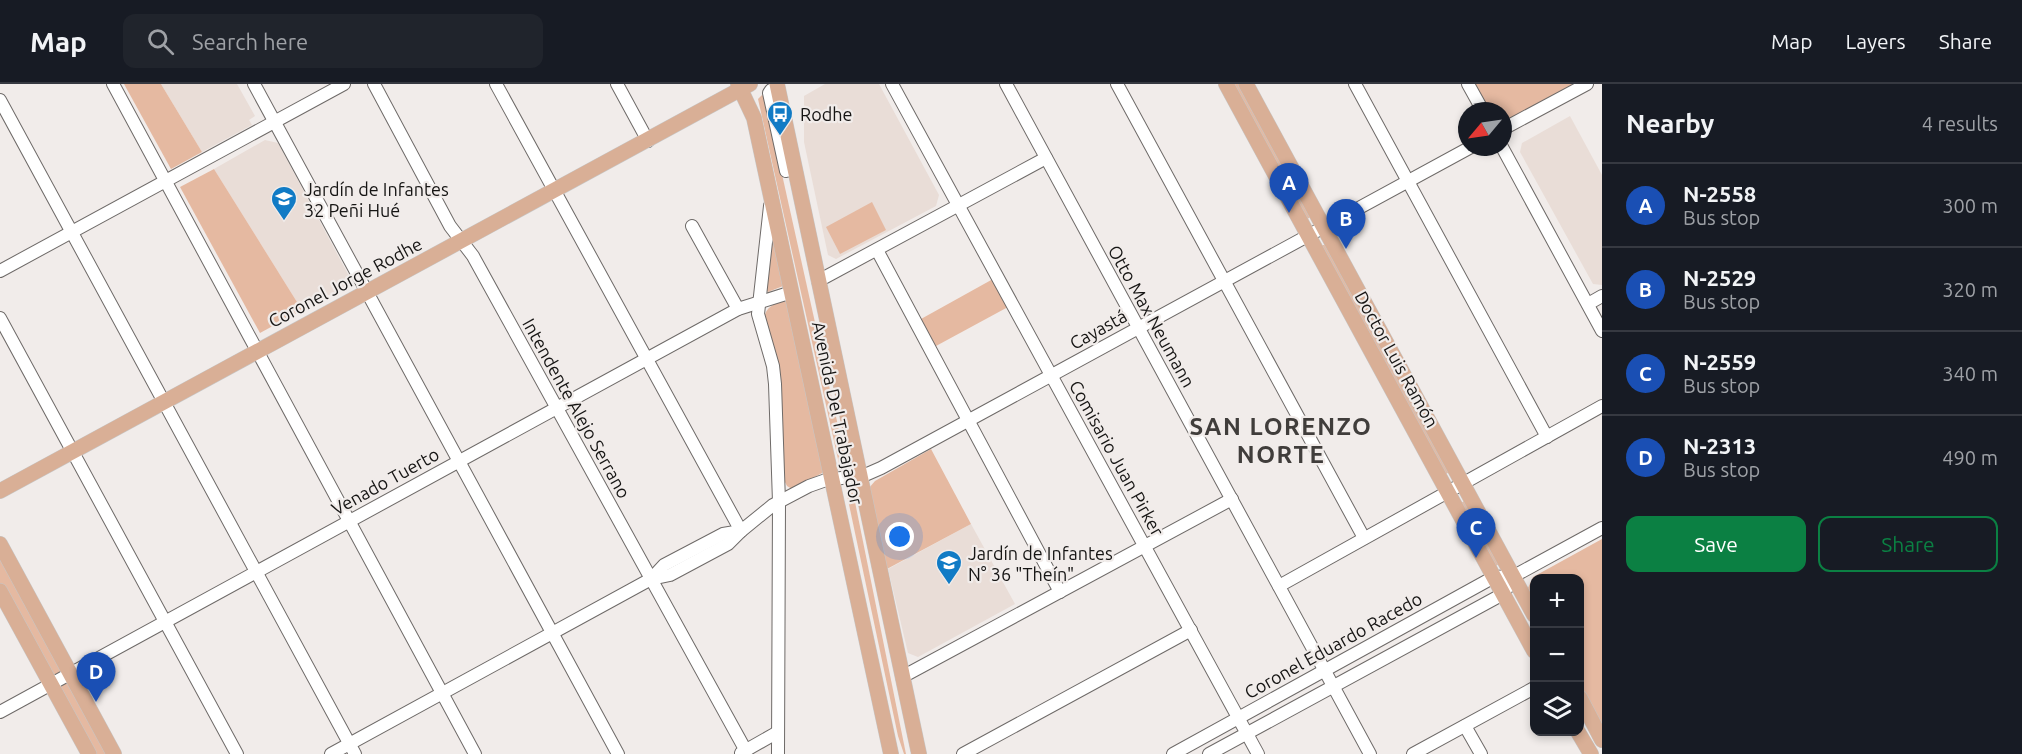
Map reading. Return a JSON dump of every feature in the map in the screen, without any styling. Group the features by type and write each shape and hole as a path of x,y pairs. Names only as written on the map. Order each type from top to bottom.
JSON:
{"main road":[{"name":"Coronel Jorge Rodhe","path":"0,491 648,141 743,86 762,84"},
{"name":"Avenida Del Trabajador","path":"777,84 919,754"},
{"name":"Doctor Luis Ramón","path":"1226,84 1530,644"},
{"name":"Doctor Luis Ramón","path":"1246,84 1530,607"},
{"name":"Avenida Del Trabajador","path":"743,86 754,118 891,754"},
{"path":"0,544 114,754"},
{"path":"0,591 88,754"},
{"path":"1584,706 1602,740"},
{"path":"1580,736 1591,754"}],"street":[{"path":"113,84 475,754"},
{"path":"254,84 618,754"},
{"path":"0,271 344,84"},
{"name":"Intendente Alejo Serrano","path":"374,84 450,226 473,256 557,408 743,752"},
{"path":"496,84 741,531"},
{"path":"617,84 648,141"},
{"path":"785,84 786,125"},
{"name":"Comisario Juan Pirker","path":"892,84 1258,754"},
{"name":"Otto Max Neumann","path":"1006,84 1370,754"},
{"path":"1117,84 1364,538"},
{"path":"1355,84 1547,437"},
{"path":"1468,84 1478,102"},
{"path":"1512,124 1587,84"},
{"path":"771,90 774,92 790,170 786,171 769,93 771,90"},
{"path":"0,100 352,749"},
{"name":"Cayastá","path":"331,754 352,749 442,693 651,579 664,565 726,532 741,531 779,502 813,484 832,478 860,476 876,471 1458,154"},
{"path":"1507,156 1602,331"},
{"path":"818,281 1046,158"},
{"path":"771,198 758,302 760,325 774,376 779,502 778,754"},
{"path":"692,226 738,309"},
{"path":"877,250 1060,592"},
{"name":"Venado Tuerto","path":"0,712 738,309 792,292"},
{"path":"1588,304 1602,296"},
{"path":"0,318 237,754"},
{"path":"1279,586 1602,406"},
{"path":"902,677 1232,499"},
{"name":"Coronel Eduardo Racedo","path":"1173,754 1494,577 1514,576 1602,528"},
{"name":"Coronel Eduardo Racedo","path":"1209,754 1503,594 1514,576"},
{"path":"963,754 1191,630"},
{"path":"1413,754 1530,690"},
{"path":"1466,726 1481,754"},
{"path":"743,752 778,732"}],"shaded area":[{"path":"124,84 161,84 202,152 171,169"},
{"path":"161,84 237,84 255,116 249,120 252,125 202,152"},
{"path":"825,84 879,84 939,195 936,206 836,259 828,255 804,142 804,96"},
{"path":"1232,84 1240,84 1311,217 1307,219"},
{"path":"1474,84 1576,84 1512,117 1512,102 1484,102"},
{"path":"762,95 765,98 847,466 844,470 840,468 758,99"},
{"path":"1570,116 1602,175 1602,285 1593,284 1520,152 1522,143"},
{"name":"Jardín de Infantes 32 Peñi Hué","path":"265,140 278,143 349,276 346,286 302,310 214,169"},
{"path":"214,169 302,310 260,333 180,187"},
{"path":"872,202 886,230 840,254 826,227"},
{"path":"774,231 783,286 768,292 765,287"},
{"path":"1326,245 1449,472 1445,475 1321,247"},
{"path":"993,279 1008,307 936,346 921,319"},
{"path":"786,300 824,472 792,489 784,480 764,319 769,308"},
{"path":"931,449 971,524 885,570 869,488 875,481"},
{"path":"852,491 906,754 904,754 898,736 847,495"},
{"path":"1464,501 1499,564 1496,566 1461,503"},
{"name":"Jardín de Infantes N° 36 \"Theín\"","path":"971,524 1015,604 918,657 908,653 888,569"},
{"path":"1602,539 1602,726 1584,692 1584,574 1538,574"},
{"path":"0,553 61,670 57,675 49,672 0,583"},
{"path":"69,684 109,754 93,754 61,687"}],"place":[{"name":"Rodhe","path":"780,137"},
{"name":"N-2558","path":"1289,213"},
{"name":"Jardín de Infantes 32 Peñi Hué","path":"284,222"},
{"name":"N-2529","path":"1346,249"},
{"name":"N-2559","path":"1476,558"},
{"name":"Jardín de Infantes N° 36 \"Theín\"","path":"949,586"},
{"name":"N-2313","path":"96,702"}],"district":[{"name":"SAN LORENZO NORTE","path":"1281,440"}]}
